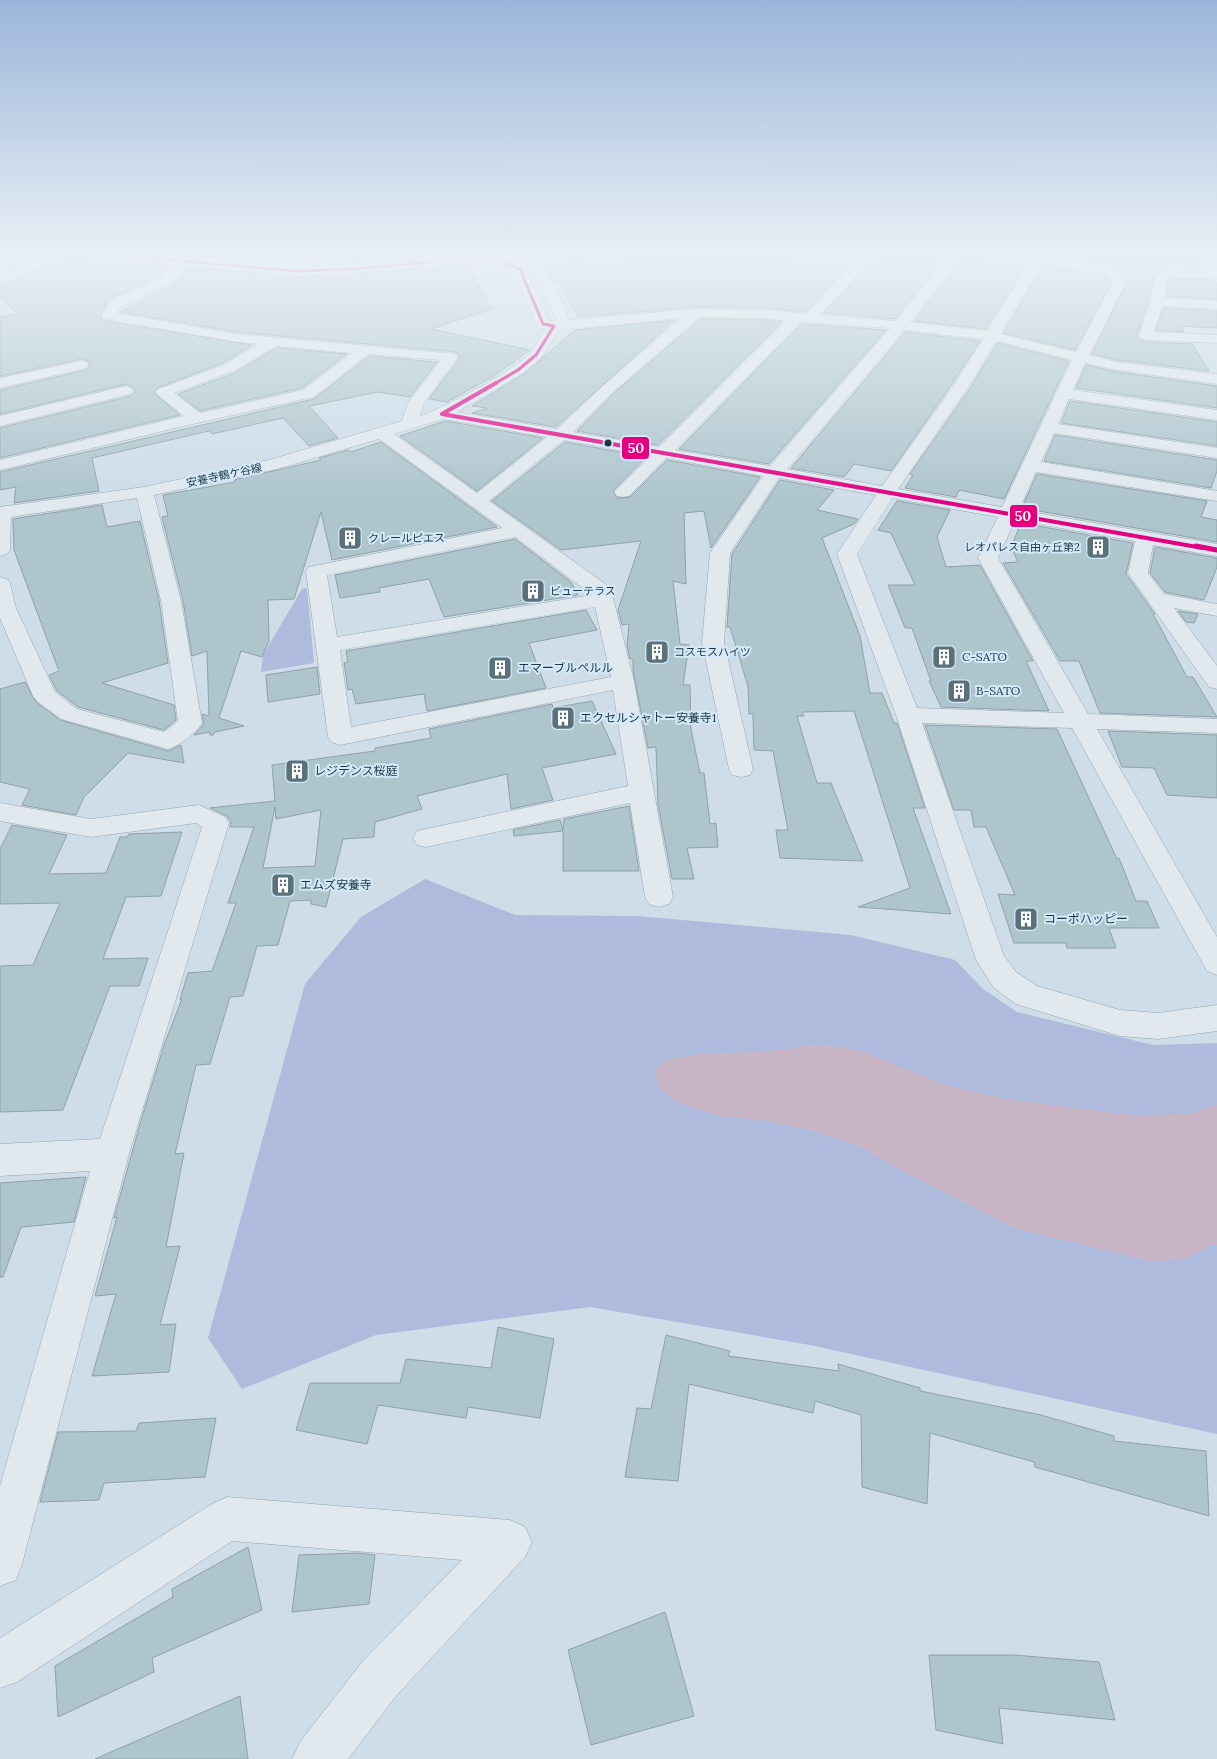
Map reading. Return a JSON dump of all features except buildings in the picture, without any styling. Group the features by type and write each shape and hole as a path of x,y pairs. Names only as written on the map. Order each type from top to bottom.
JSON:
{"street":[{"path":"220,335 272,342 451,357 416,402 410,423"},
{"path":"442,414 518,370 536,355 548,335"},
{"path":"477,502 562,434 608,389 670,335"},
{"path":"623,492 661,452 786,335"},
{"path":"741,768 713,642 720,553 774,472 891,335"},
{"path":"984,335 1117,366 1217,379"},
{"path":"1092,335 988,558 1217,963"},
{"path":"1146,335 1217,339"},
{"path":"992,336 961,386 886,492 847,554 908,714 991,960 1005,980 1027,994 1120,1023 1158,1026 1217,1018"},
{"path":"197,418 163,392 229,368 272,342"},
{"path":"0,465 197,418 308,394 364,350"},
{"path":"0,383 81,365"},
{"path":"0,422 126,391"},
{"path":"1065,394 1217,415"},
{"path":"442,414 1217,550"},
{"name":"安養寺鶴ケ谷線","path":"1,513 144,492 271,465 383,434 410,423 442,414"},
{"path":"1048,428 1217,453"},
{"path":"383,434 601,590 623,681 659,897"},
{"path":"1031,466 1217,496"},
{"path":"0,583 10,616 45,696 69,714 168,741 190,723 171,602 144,492"},
{"path":"0,550 1,513"},
{"path":"517,531 316,571 340,737 623,681"},
{"path":"1145,538 1138,573 1215,677"},
{"path":"328,645 604,599"},
{"path":"1157,599 1217,610"},
{"path":"908,714 1217,726"},
{"path":"426,838 641,792"},
{"path":"0,1564 112,1154 216,824 199,814 91,828 2,816"},
{"path":"0,1160 112,1154"},
{"path":"0,1665 227,1519 510,1542 379,1679 317,1759"}],"shaded area":[{"path":"307,588 314,663 261,672 263,655 302,589"},
{"path":"425,879 515,915 638,916 851,935 955,960 983,989 1017,1012 1153,1045 1217,1043 1217,1434 810,1345 590,1307 376,1335 242,1389 208,1338 305,984 361,917"},
{"path":"809,1045 833,1046 865,1052 945,1085 1006,1099 1141,1116 1194,1113 1217,1104 1217,1245 1211,1245 1192,1256 1180,1260 1150,1261 1014,1228 906,1173 859,1146 814,1131 769,1121 718,1116 678,1102 657,1086 656,1068 670,1059 701,1054 775,1051"}],"transit line":[{"name":"50","path":"442,414 518,370 536,355 548,335"},
{"name":"50","path":"442,414 1217,550"}],"place":[{"name":"クレールピエス","path":"350,538"},
{"name":"レオパレス自由ヶ丘第2","path":"1098,547"},
{"name":"ビューテラス","path":"533,591"},
{"name":"コスモスハイツ","path":"657,652"},
{"name":"C-SATO","path":"944,657"},
{"name":"エマーブルペルル","path":"500,668"},
{"name":"B-SATO","path":"959,691"},
{"name":"エクセルシャトー安養寺1","path":"563,718"},
{"name":"レジデンス桜庭","path":"297,771"},
{"name":"エムズ安養寺","path":"283,885"},
{"name":"コーポハッピー","path":"1026,919"}]}
